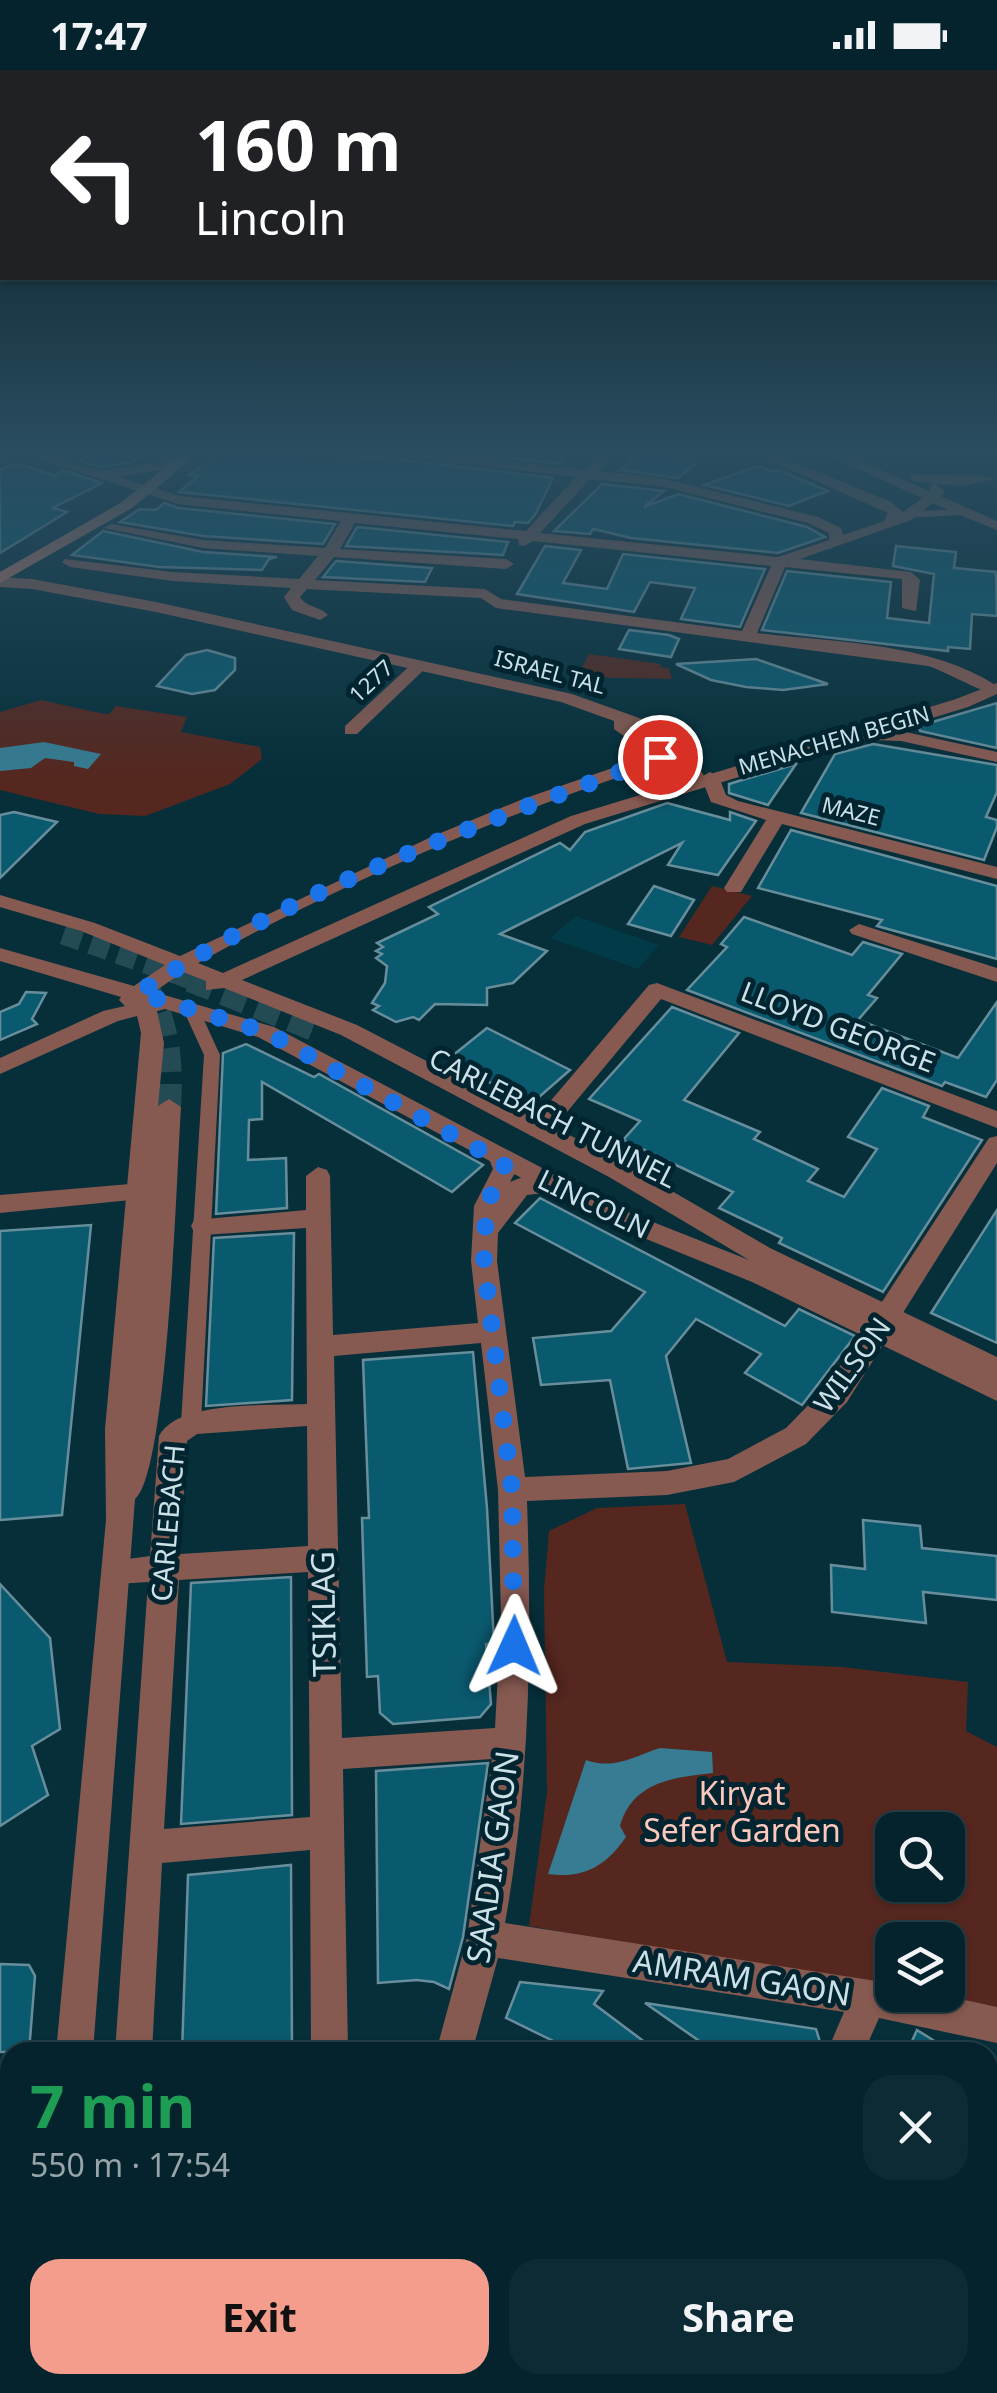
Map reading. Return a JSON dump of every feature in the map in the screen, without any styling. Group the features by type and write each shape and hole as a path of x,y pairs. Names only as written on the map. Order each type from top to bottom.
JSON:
{"main road":[{"path":"20,575 40,561"}],"street":[{"path":"320,615 292,602 300,585 322,561"},
{"path":"468,561 506,564"},
{"path":"484,594 508,561"},
{"path":"775,561 906,575 912,580 910,608"},
{"path":"70,562 269,583 484,594 496,604 941,663 994,689"},
{"path":"747,637 780,562"},
{"path":"0,565 20,575"},
{"name":"ISRAEL TAL","path":"0,580 20,575 531,698 608,720 630,731 660,757 704,778"},
{"name":"ISRAEL TAL","path":"0,589 602,708 664,733 704,778"},
{"name":"1277","path":"351,730 417,669"},
{"name":"MENACHEM BEGIN","path":"0,1067 111,1016 224,981 556,829 704,778 962,703 994,689"},
{"path":"845,736 901,736 997,758"},
{"name":"MENACHEM BEGIN","path":"160,1002 181,965 346,882 483,823 680,751"},
{"name":"MAZE","path":"704,778 718,798 776,818 997,873"},
{"path":"734,888 776,818"},
{"name":"MENACHEM BEGIN","path":"483,823 556,829"},
{"name":"LINCOLN","path":"0,901 67,919 349,1030 664,1196 997,1390"},
{"path":"0,917 63,935"},
{"path":"859,930 997,975"},
{"name":"LINCOLN","path":"0,954 266,1032 500,1159 644,1230 997,1370"},
{"name":"LLOYD GEORGE","path":"539,1130 657,990 997,1120"},
{"name":"CARLEBACH","path":"77,2042 121,1520 119,1428 149,1075 160,1002"},
{"name":"CARLEBACH","path":"134,2042 172,1436 191,1423 212,1056 160,1002"},
{"name":"CARLEBACH TUNNEL","path":"319,1032 607,1182 761,1255"},
{"name":"CARLEBACH","path":"121,1520 145,1428 170,1107"},
{"name":"WILSON","path":"512,1490 651,1485 734,1470 796,1436 838,1394 997,1144"},
{"name":"SAADIA GAON","path":"457,2042 485,1938 505,1815 510,1742 516,1617 512,1490 485,1240 486,1206 504,1169 500,1159"},
{"name":"TSIKLAG","path":"318,1176 330,2042"},
{"path":"485,1240 496,1214 516,1190 526,1184 552,1185"},
{"path":"0,1204 142,1192"},
{"path":"202,1226 318,1218"},
{"path":"320,1347 492,1332"},
{"path":"191,1423 321,1414"},
{"path":"117,1572 323,1558"},
{"path":"326,1754 510,1742"},
{"path":"147,1848 327,1832"},
{"name":"AMRAM GAON","path":"485,1938 870,1998 997,2026"},
{"path":"850,2042 870,1998"}],"shaded area":[{"path":"44,742 101,754 88,769 74,766 74,762 45,758 31,768 0,771 0,748"},
{"path":"576,916 659,945 638,969 550,938"},
{"path":"660,1748 712,1752 713,1773 670,1780 644,1791 626,1811 620,1826 626,1837 602,1863 583,1872 548,1874 586,1760 615,1763"}],"green space":[{"path":"589,654 661,664 660,667 669,668 672,679 577,677"},
{"path":"41,700 100,713 109,714 116,706 187,717 181,732 260,747 262,759 230,784 145,816 99,814 0,790 0,712"},
{"path":"712,886 752,896 712,945 679,937"},
{"name":"Kiryat Sefer Garden","path":"685,1504 727,1662 842,1667 968,1682 966,1731 997,1747 997,2011 965,2005 965,1922 875,1922 875,1987 529,1926 547,1792 544,1590 549,1531 597,1508"}],"building":[{"path":"118,561 267,561 262,570 159,567"},
{"path":"336,561 432,568 425,582 323,577"},
{"path":"536,561 575,561 563,583 607,589 620,561 693,561 765,569 740,627 681,619 695,588 650,582 634,612 517,594"},
{"path":"894,561 955,561 954,568 996,572 997,616 972,614 970,649 948,647 948,651 762,630 787,571 891,582 887,618 929,623 934,574 893,566"},
{"path":"629,630 679,639 671,657 619,649"},
{"path":"207,650 235,658 235,670 215,690 192,694 157,686 186,655"},
{"path":"756,659 828,684 783,690 746,687 711,680 676,664"},
{"path":"997,703 997,748 920,731 919,726"},
{"path":"873,744 997,765 997,792 986,817 997,820 997,827 984,860 801,813 835,754"},
{"path":"796,764 768,805 729,793 729,784"},
{"path":"667,803 730,820 730,812 756,821 718,875 668,865 682,843 500,934 547,951 513,983 487,988 487,1005 435,1004 419,1020 413,1017 396,1022 373,1010 379,1006 372,1003 385,983 387,966 376,958 382,954 376,951 383,947 377,943 438,914 429,907 560,843 570,850 585,832"},
{"path":"14,812 57,822 0,878 0,815"},
{"path":"791,830 997,886 997,959 877,926 882,920 758,888"},
{"path":"654,886 694,900 671,936 628,924"},
{"path":"744,917 852,955 863,942 902,954 868,995 877,998 858,1020 958,1058 997,1002 997,1080 986,1097 945,1082 942,1086 687,990 727,947 721,944"},
{"path":"26,992 46,993 32,1019 37,1024 0,1040 0,1012 19,1004"},
{"path":"672,1007 739,1033 684,1100 760,1132 754,1139 818,1169 808,1181 844,1197 877,1149 848,1137 882,1088 929,1106 923,1117 982,1140 883,1292 779,1243 782,1238 719,1208 733,1192 623,1140 640,1121 589,1099"},
{"path":"487,1028 570,1070 531,1104 447,1060"},
{"path":"246,1044 314,1077 319,1074 483,1165 452,1192 262,1082 262,1119 249,1120 248,1160 286,1158 287,1208 216,1214 223,1053"},
{"path":"540,1198 785,1326 799,1309 855,1336 802,1405 745,1373 761,1354 696,1319 666,1356 691,1463 628,1469 610,1380 541,1385 533,1338 611,1331 645,1292 515,1223"},
{"path":"997,1210 997,1343 931,1313"},
{"path":"91,1225 62,1515 0,1520 0,1231"},
{"path":"294,1233 292,1400 206,1406 214,1238"},
{"path":"473,1352 494,1643 486,1644 491,1704 480,1717 393,1724 380,1713 378,1676 367,1677 362,1518 369,1518 363,1360"},
{"path":"863,1520 920,1526 922,1548 997,1556 997,1600 923,1592 926,1623 832,1612 831,1565 865,1569"},
{"path":"291,1577 292,1815 181,1824 191,1583"},
{"path":"0,1584 50,1638 60,1729 32,1746 48,1795 0,1826"},
{"path":"488,1763 463,1937 449,1989 417,1980 378,1983 376,1771"},
{"path":"291,1865 292,2042 182,2042 188,1875"},
{"path":"0,1964 29,1965 35,1976 30,2042 0,2042"},
{"path":"520,1982 603,1991 594,2004 645,2042 555,2042 506,2018"},
{"path":"645,2003 816,2029 820,2042 701,2042"},
{"path":"917,2030 936,2042 912,2042"}],"tunnel":[{"path":"63,935 197,982"},
{"path":"190,980 319,1031"},
{"path":"143,981 158,1011 166,1042 169,1107"}],"route":[{"path":"514,1646 512,1490 484,1262 486,1206 505,1164 266,1032 138,993 221,942 346,882 444,838 660,757"}]}
